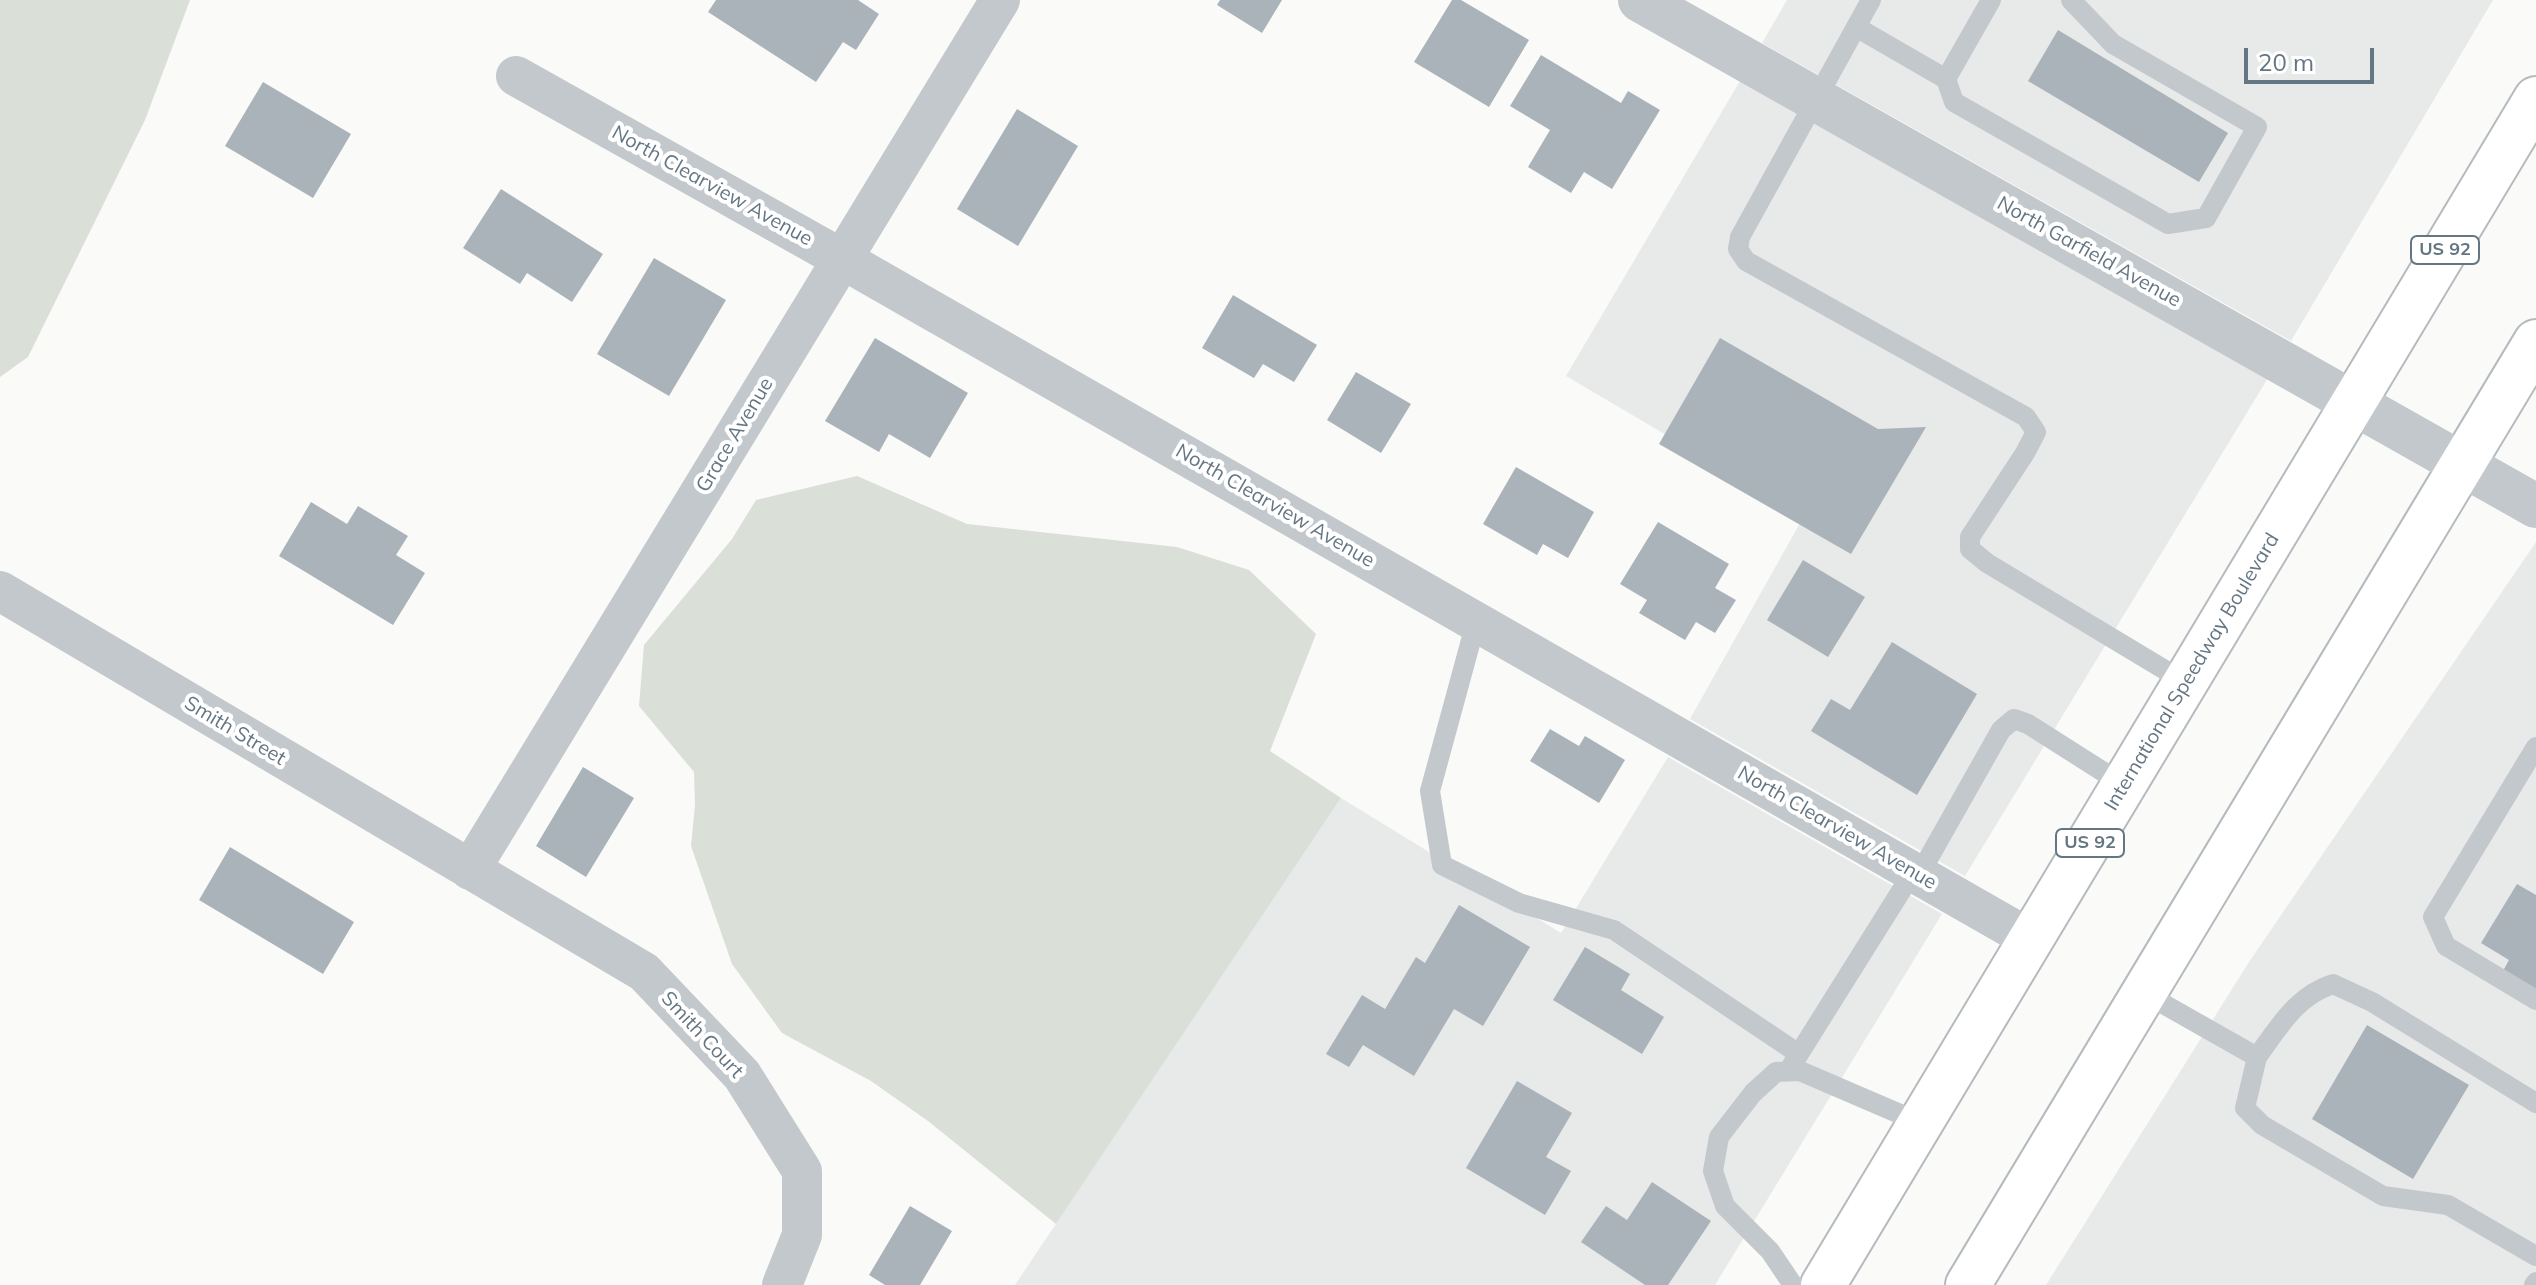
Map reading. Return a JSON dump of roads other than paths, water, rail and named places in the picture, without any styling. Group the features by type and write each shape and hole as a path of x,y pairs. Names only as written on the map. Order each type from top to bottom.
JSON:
{"main road":[{"name":"International Speedway Boulevard","path":"1823,1285 2536,99"},
{"path":"1968,1285 2536,342"}],"street":[{"name":"Grace Avenue","path":"470,870 1000,0"},
{"name":"North Garfield Avenue","path":"1640,0 2536,506"},
{"name":"North Clearview Avenue","path":"516,76 842,259 2032,940"},
{"name":"Smith Street","path":"0,591 470,870"},
{"name":"Smith Court","path":"470,870 644,972 742,1075 802,1171 802,1235 782,1285"}],"lane":[{"path":"1871,0 1740,237 1738,249 1746,261 2026,417 2036,432 1970,537 1970,549 1987,563 2185,682"},
{"path":"1946,79 1991,0"},
{"path":"1856,27 1946,79 1954,102 2168,224 2206,218 2257,127 2113,44 2071,0"},
{"path":"1476,622 1430,791 1442,865 1519,903 1614,930 1794,1063 1800,1071 1921,1123"},
{"path":"1793,1285 1770,1251 1725,1206 1713,1171 1719,1137 1753,1093 1776,1072 1794,1063 1916,873 2001,730 2014,719 2028,724 2124,785"},
{"path":"2536,747 2433,917 2446,946 2536,1000"},
{"path":"2536,1103 2372,1002 2333,984 2315,989 2297,1004 2257,1057 2245,1108 2262,1125 2383,1196 2448,1205 2536,1256"},
{"path":"2144,993 2257,1057"}]}
